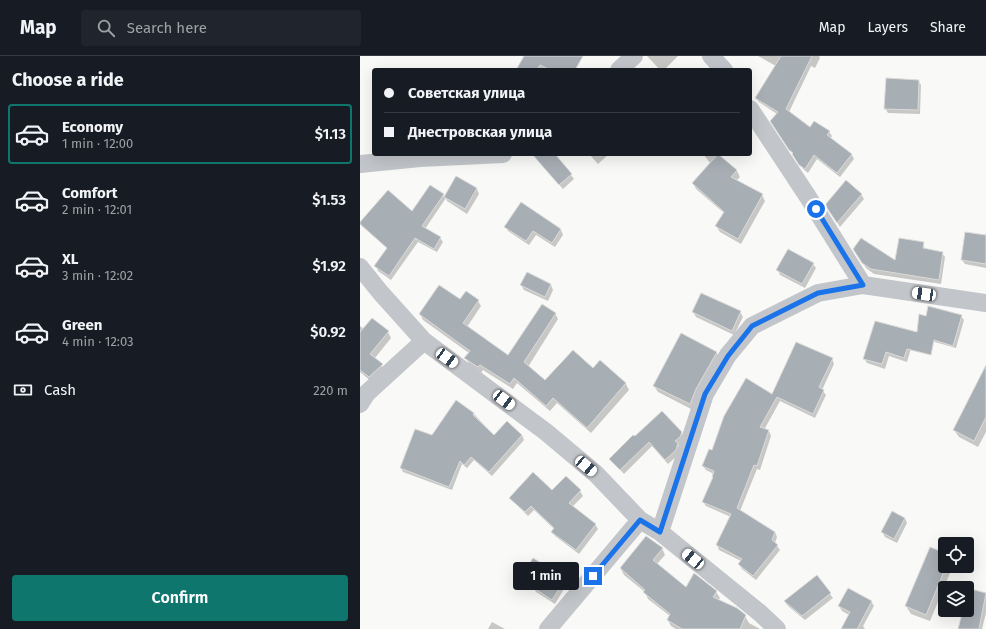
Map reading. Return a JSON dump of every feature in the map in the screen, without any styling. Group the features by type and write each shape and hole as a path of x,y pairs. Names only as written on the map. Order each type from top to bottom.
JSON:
{"street":[{"path":"620,68 634,56"},
{"path":"752,112 808,197 863,285"},
{"path":"360,164 420,158 462,156"},
{"path":"360,267 380,292 424,341 546,432 596,474 640,520 660,532 760,613 777,629"},
{"path":"660,532 705,394 728,356 752,326 818,293 863,285 986,303"},
{"path":"360,404 367,393 424,341"},
{"path":"548,629 640,520"}],"building":[{"path":"524,56 583,56 576,68 546,68 540,65 538,68 517,68"},
{"path":"781,56 812,56 786,109 810,127 814,121 830,131 827,135 852,154 837,173 814,155 805,169 799,165 792,154 793,153 789,150 770,121 778,112 755,98"},
{"path":"886,78 919,80 918,110 884,109"},
{"path":"534,156 557,156 572,174 559,185"},
{"path":"716,156 720,156 737,170 731,177 763,194 738,239 715,226 724,212 692,183"},
{"path":"456,176 477,188 465,209 444,197"},
{"path":"846,180 862,194 837,223 825,205"},
{"path":"430,185 444,194 422,226 441,237 434,249 415,238 389,276 374,266 387,248 360,224 360,222 388,190 412,211"},
{"path":"521,202 561,229 552,243 533,231 526,241 504,227"},
{"path":"965,232 986,235 986,264 961,260"},
{"path":"861,238 895,260 899,238 924,242 923,248 943,252 939,280 871,269 862,263 853,249"},
{"path":"788,249 814,263 802,284 776,270"},
{"path":"527,272 551,284 545,297 520,285"},
{"path":"439,285 460,299 466,291 479,300 463,323 508,355 542,304 556,313 524,362 545,380 573,350 593,368 600,360 626,383 587,428 553,398 546,406 514,378 510,384 480,365 478,367 464,358 470,351 419,314"},
{"path":"701,293 741,311 732,331 692,312"},
{"path":"928,306 962,315 953,346 934,340 931,355 907,349 904,358 886,352 882,364 863,359 875,321 917,332 919,314 926,316"},
{"path":"372,318 389,331 370,354 383,364 369,377 360,370 360,332"},
{"path":"681,333 717,352 696,389 690,404 653,386"},
{"path":"796,342 833,358 819,387 824,390 813,414 777,397 760,427 769,430 757,466 754,465 737,508 775,532 772,540 778,545 753,576 738,564 742,559 716,545 731,514 702,502 713,477 714,471 702,466 709,449 712,450 724,416 746,378 772,394"},
{"path":"986,365 986,417 974,441 953,430"},
{"path":"456,400 474,413 473,415 494,435 507,421 522,435 489,472 471,457 464,465 460,461 449,487 400,468 415,429 432,435"},
{"path":"662,411 682,432 680,437 675,441 678,443 676,450 665,460 649,442 620,470 609,459 633,435 635,436"},
{"path":"533,472 552,490 566,476 581,490 569,503 596,524 576,550 551,532 554,528 531,506 525,512 509,498"},
{"path":"892,511 905,518 894,539 881,532"},
{"path":"646,536 663,548 653,560 686,587 694,573 717,591 713,597 737,608 746,615 740,629 682,629 667,620 670,614 643,592 645,590 620,568"},
{"path":"930,547 938,550 938,573 943,573 940,581 938,581 938,586 926,615 905,606"},
{"path":"533,558 566,578 552,600 532,587 537,580 524,572"},
{"path":"817,575 831,593 802,616 784,601"},
{"path":"848,588 872,601 857,629 841,629 850,612 838,606"},
{"path":"974,590 986,593 979,629 958,629 961,617 974,617"}],"route":[{"path":"593,576 640,520 660,532 705,394 728,356 752,326 818,293 863,285 816,209"}]}
